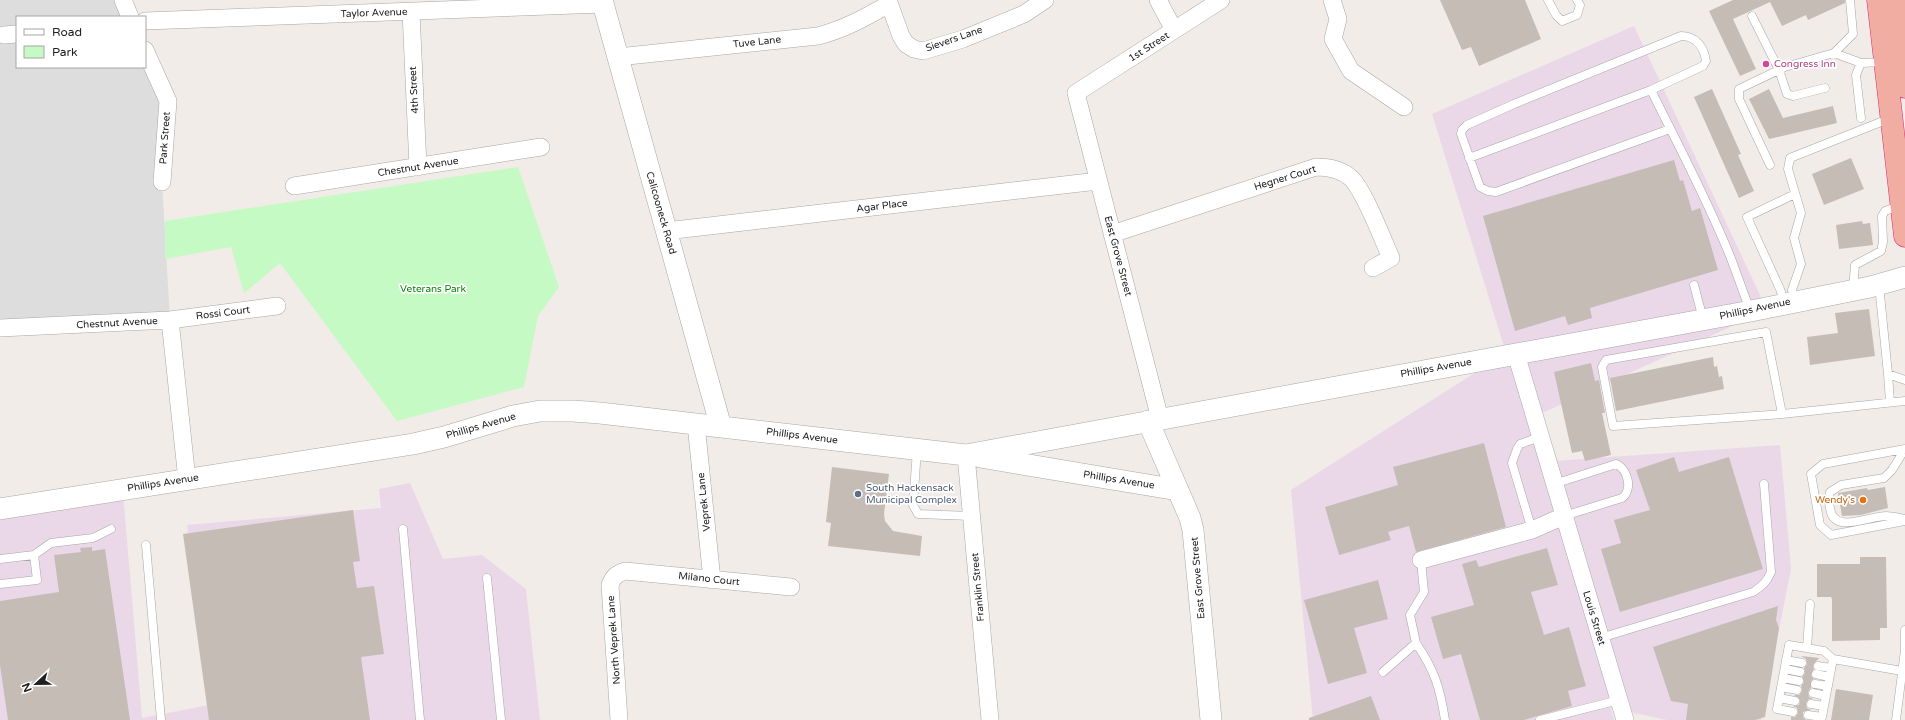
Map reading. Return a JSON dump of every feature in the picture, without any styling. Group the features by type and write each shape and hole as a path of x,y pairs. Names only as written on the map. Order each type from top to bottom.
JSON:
{"highway":[{"path":"1878,0 1905,87"},
{"path":"1896,0 1898,61 1892,118 1905,236"}],"street":[{"path":"123,0 130,16"},
{"name":"Sievers Lane","path":"889,2 900,36 910,47 923,51 963,38 1024,14 1045,0"},
{"path":"1158,0 1174,30"},
{"name":"1st Street","path":"1076,93 1221,0"},
{"path":"1332,0 1338,19 1333,40 1351,71 1404,107"},
{"name":"Calicooneck Road","path":"602,2 721,427"},
{"name":"Taylor Avenue","path":"146,21 411,12 602,2"},
{"name":"Tuve Lane","path":"618,57 818,36 857,23 889,2"},
{"name":"4th Street","path":"411,12 418,168"},
{"name":"Park Street","path":"146,52 168,101 162,182"},
{"name":"East Grove Street","path":"1076,93 1112,234 1154,420 1193,530 1211,720"},
{"name":"Chestnut Avenue","path":"294,186 541,148"},
{"name":"Hegner Court","path":"1112,234 1316,167 1328,167 1340,170 1350,177 1359,187 1392,258 1373,268"},
{"name":"Agar Place","path":"666,231 1098,180"},
{"name":"Phillips Avenue","path":"966,455 1751,311 1791,298 1853,290 1905,277"},
{"name":"Rossi Court","path":"170,320 277,306"},
{"name":"Chestnut Avenue","path":"0,328 170,320 187,480"},
{"name":"Louis Street","path":"1516,354 1625,720"},
{"name":"Phillips Avenue","path":"0,509 413,444 444,437 486,422 513,416 540,412 573,410 966,455 1178,490"},
{"name":"Veprek Lane","path":"696,424 712,580"},
{"name":"Franklin Street","path":"966,455 990,720"},
{"path":"1421,560 1532,530 1564,516"},
{"name":"Milano Court","path":"627,571 791,587"},
{"name":"North Veprek Lane","path":"619,720 610,585 612,578 618,573 627,571"}],"lane":[{"path":"1548,0 1556,15 1562,21 1577,15 1580,5 1577,0"},
{"path":"1770,165 1739,99 1739,89 1779,70 1834,53 1853,34 1850,0"},
{"path":"1896,0 1905,5"},
{"path":"1752,16 1779,70 1787,94 1793,96 1825,88"},
{"path":"1469,158 1652,90 1703,66 1706,61 1705,55 1694,39 1689,36 1681,36 1514,104 1466,125 1461,134 1469,158 1480,187 1488,191 1496,192 1670,129"},
{"path":"1834,53 1861,63 1898,61"},
{"path":"1861,63 1856,74 1862,118"},
{"path":"1652,90 1730,255 1751,311"},
{"path":"1791,298 1801,264 1794,238 1801,213 1788,169 1790,158 1892,118"},
{"path":"1791,298 1776,280 1746,217 1795,194"},
{"path":"1853,290 1855,265 1880,251 1883,242 1882,216 1886,211 1901,205"},
{"path":"1776,280 1791,298"},
{"path":"1878,284 1890,402"},
{"path":"1694,285 1703,320"},
{"path":"1782,414 1766,332 1606,360 1602,367 1613,426 1782,414 1905,401"},
{"path":"1888,374 1905,380"},
{"path":"1532,530 1512,463 1516,449 1520,444 1540,437"},
{"path":"917,449 913,505 918,514 971,516"},
{"path":"1905,449 1823,464 1811,474 1820,525 1831,535 1905,520"},
{"path":"1905,449 1892,470 1884,478 1841,485 1830,492 1828,498 1831,513 1835,520 1845,523 1887,516 1905,520"},
{"path":"1554,484 1616,464 1621,466 1624,470 1628,482 1626,495 1564,516"},
{"path":"1600,638 1753,592 1768,581 1771,572 1764,484"},
{"path":"0,559 34,555 52,543 93,538 111,529"},
{"path":"403,529 420,720"},
{"path":"146,545 161,720"},
{"path":"0,584 37,580 34,555"},
{"path":"1421,560 1424,592 1410,615 1416,643 1430,663 1435,675 1445,720"},
{"path":"487,578 501,720"},
{"path":"1807,648 1810,604"},
{"path":"1896,720 1905,650 1905,630"},
{"path":"1384,672 1416,643"},
{"path":"1793,712 1777,709 1789,645 1824,651 1833,659 1902,671"},
{"path":"1808,715 1822,717 1833,659"},
{"path":"1785,664 1801,667"},
{"path":"1829,677 1817,670 1831,668"},
{"path":"1783,678 1799,681"},
{"path":"1815,684 1828,686"},
{"path":"1781,687 1797,690"},
{"path":"1813,693 1826,696"},
{"path":"1779,698 1795,701"},
{"path":"1540,720 1619,700"},
{"path":"1811,704 1824,706"}],"shaded area":[{"path":"0,0 123,0 130,16 16,16 16,68 146,68 168,101 162,182 170,320 0,328"},
{"path":"1634,26 1767,310 1527,420 1540,462 1780,445 1791,569 1761,720 1667,720 1611,708 1614,720 1313,720 1291,490 1506,353 1432,114"},
{"path":"410,483 443,559 482,555 526,589 540,720 0,720 0,510 123,493 142,718 209,705 187,525 381,508 379,489"}],"green space":[{"name":"Veterans Park","path":"518,167 559,287 538,316 524,387 397,421 280,263 244,293 231,247 165,259 165,221"}],"building":[{"path":"1440,0 1525,0 1541,39 1479,66 1471,47 1462,50"},
{"path":"1733,0 1845,0 1845,3 1808,20 1806,15 1782,26 1770,2 1733,19 1756,69 1740,76 1709,11"},
{"path":"1712,89 1741,154 1738,155 1754,191 1739,198 1694,97"},
{"path":"1769,89 1783,118 1833,106 1837,123 1769,139 1749,99"},
{"path":"1851,158 1864,189 1824,205 1812,174"},
{"path":"1674,160 1680,181 1683,180 1692,211 1700,208 1718,270 1590,308 1592,318 1568,325 1565,316 1515,331 1483,216"},
{"path":"1862,221 1863,224 1870,223 1873,245 1839,249 1836,225"},
{"path":"1869,309 1875,356 1810,365 1807,337 1838,333 1835,313"},
{"path":"1713,357 1714,367 1717,366 1719,377 1722,376 1724,389 1616,411 1610,378"},
{"path":"1591,363 1595,381 1599,380 1605,413 1602,413 1611,455 1585,461 1582,451 1572,453 1554,372"},
{"path":"1484,443 1506,527 1416,552 1409,526 1388,532 1391,540 1339,555 1325,507 1398,485 1393,467"},
{"path":"1674,457 1679,472 1729,457 1763,569 1620,612 1601,549 1621,543 1614,520 1650,510 1636,470"},
{"name":"South Hackensack Municipal Complex","path":"832,467 889,474 884,514 885,521 893,531 922,536 920,556 828,546 831,523 826,522"},
{"name":"Wendy's","path":"1885,487 1888,508 1861,515 1842,516 1838,493 1867,488 1868,490"},
{"path":"353,510 360,561 353,562 357,588 374,586 384,654 361,657 370,720 209,720 183,534"},
{"path":"92,547 92,551 105,549 130,720 8,720 0,665 0,601 59,592 54,555 81,552 80,548"},
{"path":"1547,548 1558,585 1531,592 1544,635 1569,627 1586,686 1568,691 1572,706 1524,720 1480,720 1461,654 1443,659 1431,617 1474,605 1462,564 1476,560 1479,567"},
{"path":"1860,557 1886,557 1887,628 1880,628 1880,640 1832,641 1832,599 1831,597 1817,597 1817,564 1860,564"},
{"path":"1378,580 1388,619 1354,628 1367,673 1328,684 1304,600"},
{"path":"1778,606 1776,620 1779,628 1765,717 1755,720 1686,720 1688,704 1671,701 1653,647"},
{"path":"1801,656 1819,658 1813,665 1814,669 1811,675 1814,679 1811,681 1811,688 1808,692 1809,697 1813,699 1809,699 1806,703 1807,708 1811,710 1803,712 1803,717 1806,720 1791,720 1791,717 1795,717 1798,713 1797,708 1793,706 1799,705 1800,700 1794,695 1799,695 1802,691 1801,686 1804,682 1802,677 1805,673 1804,668 1807,664 1806,659"},
{"path":"1836,689 1873,695 1869,720 1831,720"},
{"path":"1371,696 1380,720 1309,720 1309,718"}],"place":[{"name":"Congress Inn","path":"1766,64"},
{"name":"South Hackensack Municipal Complex","path":"858,494"},
{"name":"Wendy's","path":"1863,500"}]}
